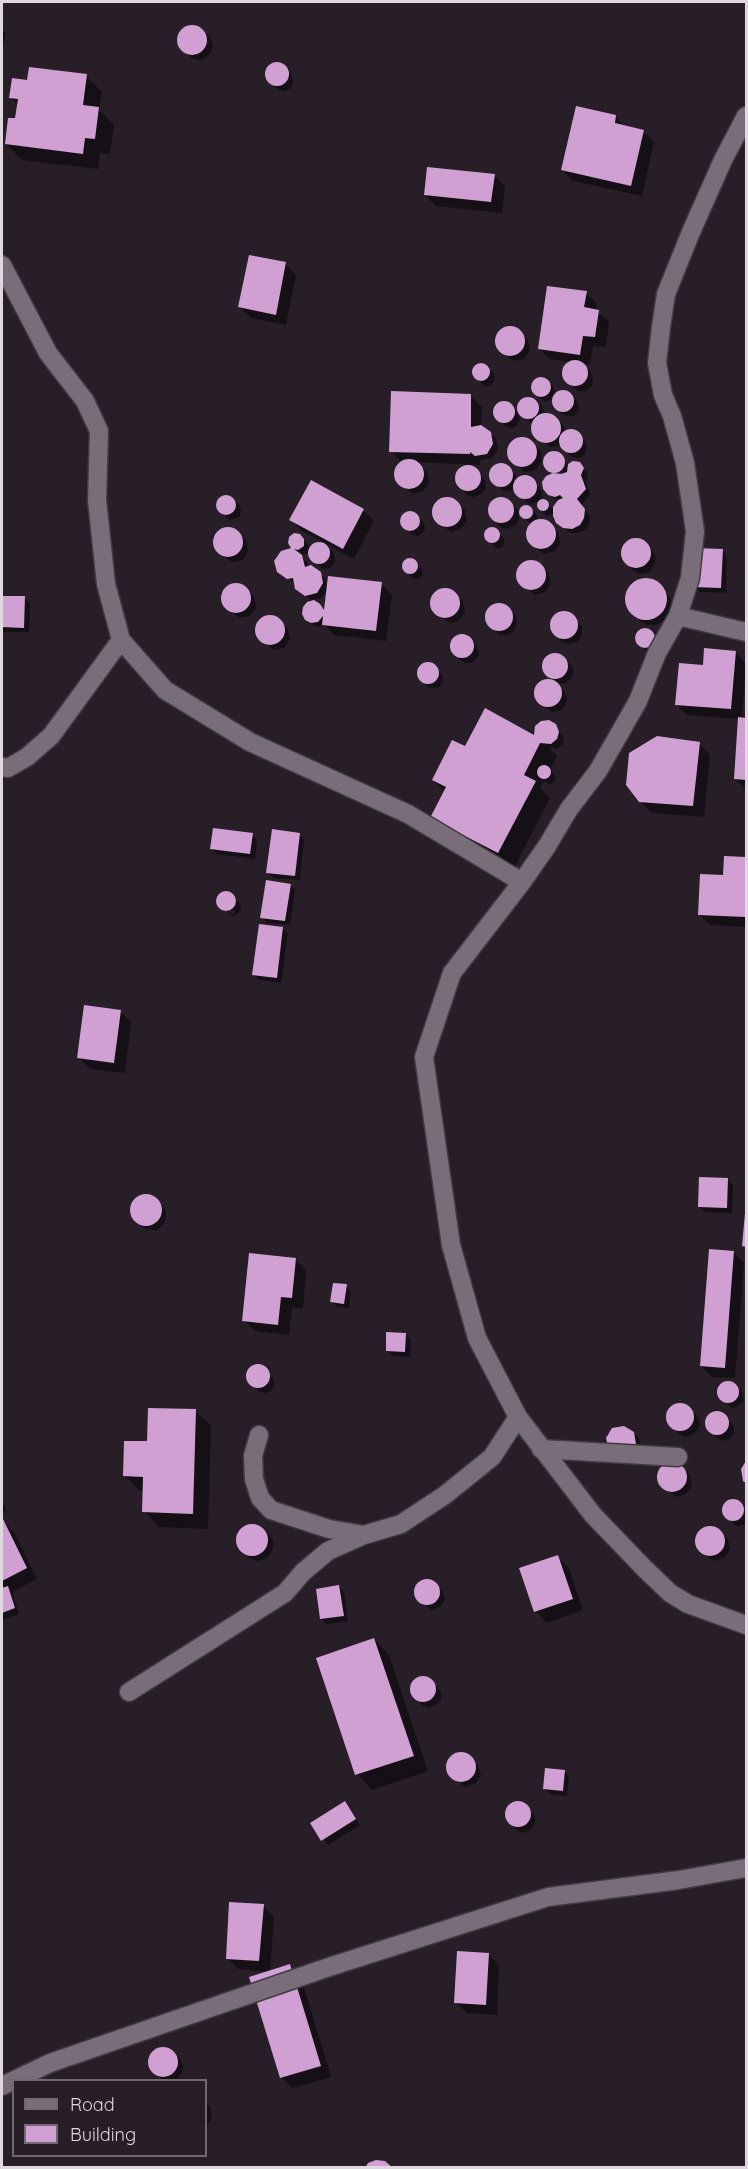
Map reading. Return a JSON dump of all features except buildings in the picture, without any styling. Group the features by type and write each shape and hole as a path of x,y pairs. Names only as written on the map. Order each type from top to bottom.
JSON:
{"street":[{"path":"747,116 723,160 687,242 666,294 661,327 657,363 663,394 672,416 685,463 695,531 690,578 678,616 657,653 638,701 598,771 569,809 522,882 452,973 424,1057 451,1245 477,1338 518,1417 594,1515 670,1593 688,1604 747,1625"},
{"path":"2,265 48,353 85,401 99,431 97,500 106,584 121,640 165,690 250,742 408,814 522,882"},
{"path":"678,616 747,633"},
{"path":"2,767 8,768 27,757 51,736 121,640"},
{"path":"129,1692 285,1593 303,1572 328,1551 364,1535 401,1524 445,1496 492,1457 518,1417"},
{"path":"259,1435 253,1456 254,1473 260,1498 271,1510 329,1529 364,1535"},
{"path":"541,1449 678,1456"},
{"path":"17,2079 50,2063 329,1967 548,1897 679,1880 747,1868"}]}
